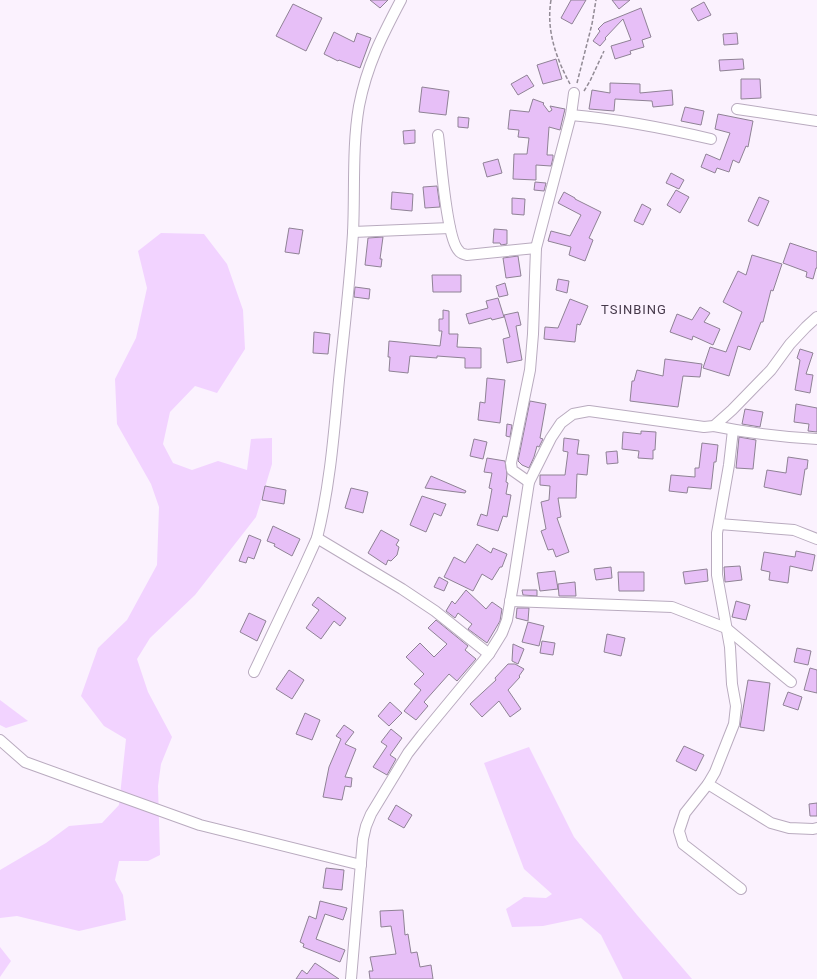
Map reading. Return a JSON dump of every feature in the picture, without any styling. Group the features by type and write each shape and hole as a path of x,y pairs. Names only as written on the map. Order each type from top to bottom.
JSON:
{"street":[{"path":"254,672 317,538 324,511 332,455 353,232 356,141 359,107 366,77 374,53 401,0"},
{"path":"529,482 512,470 511,463 530,370 533,334 536,248 578,92"},
{"path":"737,109 817,120"},
{"path":"571,115 638,123 711,139"},
{"path":"438,135 445,200 450,228 458,251 467,255 536,248"},
{"path":"353,232 450,228"},
{"path":"714,426 732,410 771,370 790,344 817,318"},
{"path":"351,979 363,839 366,826 371,814 408,753 489,654 502,633 510,601 529,482 551,438 561,423 573,414 588,411 704,427 714,426 783,437 817,439"},
{"path":"733,430 719,524 717,575 730,647 732,684 736,706 734,724 715,772 708,784 685,813 679,831 683,844 741,889"},
{"path":"719,524 794,530 817,539"},
{"path":"317,538 379,574 422,602 489,654"},
{"path":"510,601 672,607 726,628 791,682"},
{"path":"0,740 25,762 200,825 361,865"},
{"path":"708,784 771,823 790,828 817,828"}],"path":[{"path":"551,0 549,11 552,39 561,67 578,92"},
{"path":"578,92 596,0"},
{"path":"578,92 590,81 604,51"}],"shaded area":[{"path":"161,233 204,234 227,264 243,310 245,349 217,393 195,386 170,412 163,444 173,463 192,470 218,461 247,470 251,439 272,438 272,464 256,517 195,595 150,638 137,659 148,692 172,737 161,764 158,786 160,855 148,861 119,861 115,880 123,895 126,920 79,931 17,916 0,918 0,870 46,843 69,826 102,823 119,805 126,739 104,726 81,696 98,648 127,620 157,565 159,507 151,484 117,424 115,379 136,338 147,288 138,251"},
{"path":"0,700 28,721 6,728 0,725"},
{"path":"529,747 574,837 637,915 692,979 623,979 601,935 581,918 543,926 512,927 506,909 524,897 546,898 552,894 524,869 484,763"},
{"path":"0,947 11,961 0,977"}],"building":[{"path":"370,0 388,0 380,8"},
{"path":"571,0 586,0 572,24 561,18"},
{"path":"612,0 630,0 619,9"},
{"path":"704,2 711,15 698,21 691,9"},
{"path":"293,4 322,18 306,51 276,36"},
{"path":"641,8 651,37 642,40 644,47 630,51 631,54 615,59 611,46 631,40 623,19 605,38 606,39 600,46 593,41 600,31 598,29 604,23"},
{"path":"334,32 354,42 357,33 371,38 360,68 339,60 338,61 324,54"},
{"path":"737,33 738,44 724,45 723,34"},
{"path":"556,59 562,79 543,84 537,65"},
{"path":"743,59 744,69 720,71 719,60"},
{"path":"527,75 534,86 518,95 511,84"},
{"path":"741,79 760,79 761,98 741,99"},
{"path":"610,83 640,84 640,93 672,90 673,105 653,107 652,101 615,99 614,111 589,109 592,90 610,93"},
{"path":"422,87 449,91 446,115 419,112"},
{"path":"533,99 544,103 543,104 549,112 552,110 550,106 565,109 560,130 549,127 547,155 553,155 551,166 536,165 536,180 513,179 514,154 527,154 529,138 518,137 519,130 508,129 510,110 529,112"},
{"path":"685,107 704,111 701,125 681,121"},
{"path":"718,114 753,121 748,147 746,146 739,163 733,160 729,172 717,168 715,173 701,167 706,154 720,160 730,133 715,129"},
{"path":"458,117 469,118 468,128 458,127"},
{"path":"415,130 415,143 404,144 403,131"},
{"path":"498,159 502,173 487,177 483,163"},
{"path":"671,173 684,180 679,189 666,183"},
{"path":"535,182 546,183 544,191 534,190"},
{"path":"437,186 440,207 425,208 423,187"},
{"path":"676,190 689,197 680,213 667,205"},
{"path":"392,192 413,194 412,211 391,209"},
{"path":"564,192 601,212 589,238 593,240 585,261 569,255 571,247 548,241 551,231 570,236 581,215 558,203"},
{"path":"759,197 769,201 758,226 748,221"},
{"path":"512,198 525,199 524,215 512,214"},
{"path":"642,204 651,209 643,225 634,221"},
{"path":"289,228 303,230 299,254 285,252"},
{"path":"494,229 507,230 507,244 501,245 500,243 493,243"},
{"path":"383,237 380,259 382,259 381,267 365,265 368,238"},
{"path":"790,243 817,252 817,268 813,279 806,277 807,272 783,263"},
{"path":"752,255 782,264 773,291 771,290 763,322 761,322 750,350 738,346 729,376 703,368 710,347 726,352 742,312 723,302 738,271 746,275"},
{"path":"518,256 521,276 506,278 503,258"},
{"path":"432,275 461,275 461,292 433,292"},
{"path":"558,279 569,281 567,293 556,290"},
{"path":"505,283 508,295 499,297 496,286"},
{"path":"355,287 370,289 369,299 354,297"},
{"path":"498,298 504,317 492,320 491,318 469,324 466,314 488,308 486,301"},
{"path":"570,299 588,306 580,325 577,324 575,342 544,339 545,327 558,328"},
{"path":"700,307 710,313 704,322 720,329 713,345 693,336 692,340 670,332 677,314 692,320"},
{"path":"443,310 449,311 449,334 458,334 457,347 481,348 481,368 465,368 465,358 410,356 408,373 389,371 389,341 440,346 442,331 439,331 439,319 443,319"},
{"path":"518,312 521,325 516,326 522,360 507,363 503,339 510,337 504,315"},
{"path":"314,332 330,334 328,354 313,353"},
{"path":"800,349 813,353 806,374 813,375 810,393 795,390 800,360 797,358"},
{"path":"665,359 702,364 700,377 683,376 678,407 630,401 632,381 634,381 637,370 663,376"},
{"path":"487,378 505,380 500,423 478,420 480,402 485,403"},
{"path":"530,401 546,404 540,438 543,439 539,447 537,446 529,468 522,465 518,461"},
{"path":"796,404 817,408 817,432 808,431 809,424 794,422"},
{"path":"745,409 763,412 760,427 742,424"},
{"path":"507,424 512,425 510,437 506,436"},
{"path":"641,431 656,432 653,459 638,458 639,451 622,449 623,432 641,434"},
{"path":"739,437 756,440 753,469 736,468"},
{"path":"564,438 579,440 577,454 589,455 587,475 577,474 576,498 558,498 561,517 557,518 569,552 556,557 553,549 548,550 541,531 546,529 541,502 549,500 550,486 540,485 540,475 565,475 568,452 563,451"},
{"path":"474,439 487,442 483,459 470,456"},
{"path":"702,443 718,445 716,462 714,462 711,489 688,487 687,493 669,491 671,475 695,477 695,468 699,468"},
{"path":"617,451 618,463 607,464 606,452"},
{"path":"788,457 808,460 801,495 764,487 767,470 786,473"},
{"path":"487,458 505,461 507,474 506,482 508,483 506,494 511,495 507,517 503,516 498,531 477,525 481,514 487,516 492,489 489,488 492,473 484,472"},
{"path":"431,476 466,491 465,493 425,488"},
{"path":"265,486 286,490 284,504 262,500"},
{"path":"351,488 368,492 363,513 345,508"},
{"path":"422,496 446,504 441,516 434,513 426,532 410,525"},
{"path":"273,526 300,539 292,556 274,546 275,544 267,541"},
{"path":"381,530 399,540 396,545 399,547 397,555 391,561 388,560 386,565 368,553"},
{"path":"249,535 261,540 254,559 248,557 246,563 239,561"},
{"path":"477,544 491,553 493,548 507,554 502,567 500,567 492,580 482,574 473,591 444,577 454,557 465,563"},
{"path":"796,551 815,555 812,571 790,566 788,583 769,580 770,572 761,570 764,552 795,557"},
{"path":"740,566 742,580 725,582 724,567"},
{"path":"611,567 612,578 596,580 594,569"},
{"path":"707,569 708,581 685,584 683,572"},
{"path":"555,571 558,589 540,591 537,573"},
{"path":"618,572 644,572 644,591 619,591"},
{"path":"439,577 448,582 444,591 434,587"},
{"path":"575,582 576,596 559,596 558,584"},
{"path":"466,590 486,609 492,602 502,609 500,621 487,643 468,629 472,624 458,613 455,618 446,611 452,601 455,604"},
{"path":"522,590 537,590 537,596 523,595"},
{"path":"318,597 346,618 340,626 334,621 321,639 306,628 319,610 312,605"},
{"path":"736,601 750,605 746,620 732,617"},
{"path":"517,608 529,608 528,621 516,618"},
{"path":"249,613 266,621 257,641 240,632"},
{"path":"436,620 468,646 465,650 476,659 457,681 449,674 424,702 428,706 416,720 404,711 421,690 414,684 424,674 406,657 420,643 434,657 447,644 428,628"},
{"path":"528,622 544,626 539,646 522,642"},
{"path":"607,634 625,638 621,656 604,652"},
{"path":"542,641 555,643 553,655 540,653"},
{"path":"513,644 524,649 518,664 512,661"},
{"path":"797,648 811,651 808,665 794,662"},
{"path":"508,664 515,664 524,669 519,676 520,677 508,690 521,709 510,717 499,701 482,717 470,704 496,680 495,678"},
{"path":"810,668 817,670 817,693 804,690"},
{"path":"289,670 304,680 292,699 276,689"},
{"path":"748,680 770,683 764,731 740,727"},
{"path":"788,692 802,697 798,710 783,705"},
{"path":"390,702 402,713 389,726 378,716"},
{"path":"305,713 320,720 312,740 296,734"},
{"path":"344,725 354,732 345,744 356,749 345,777 352,778 351,787 345,786 342,800 323,797 329,767 341,739 336,736"},
{"path":"391,729 402,738 390,755 396,759 387,775 373,767 387,746 381,742"},
{"path":"684,746 704,755 696,771 676,761"},
{"path":"817,803 817,816 810,816 809,804"},
{"path":"396,805 412,815 404,828 388,819"},
{"path":"326,868 344,870 342,890 323,888"},
{"path":"320,901 347,908 343,920 325,914 316,939 345,950 340,962 303,947 304,944 300,942 309,916 316,919"},
{"path":"403,910 405,935 408,934 411,953 417,952 420,967 431,965 433,979 370,979 369,971 373,971 370,957 396,954 391,926 381,927 380,911"},
{"path":"315,963 339,979 296,979 302,970 307,974"}],"district":[{"name":"TSINBING","path":"634,309"}]}
